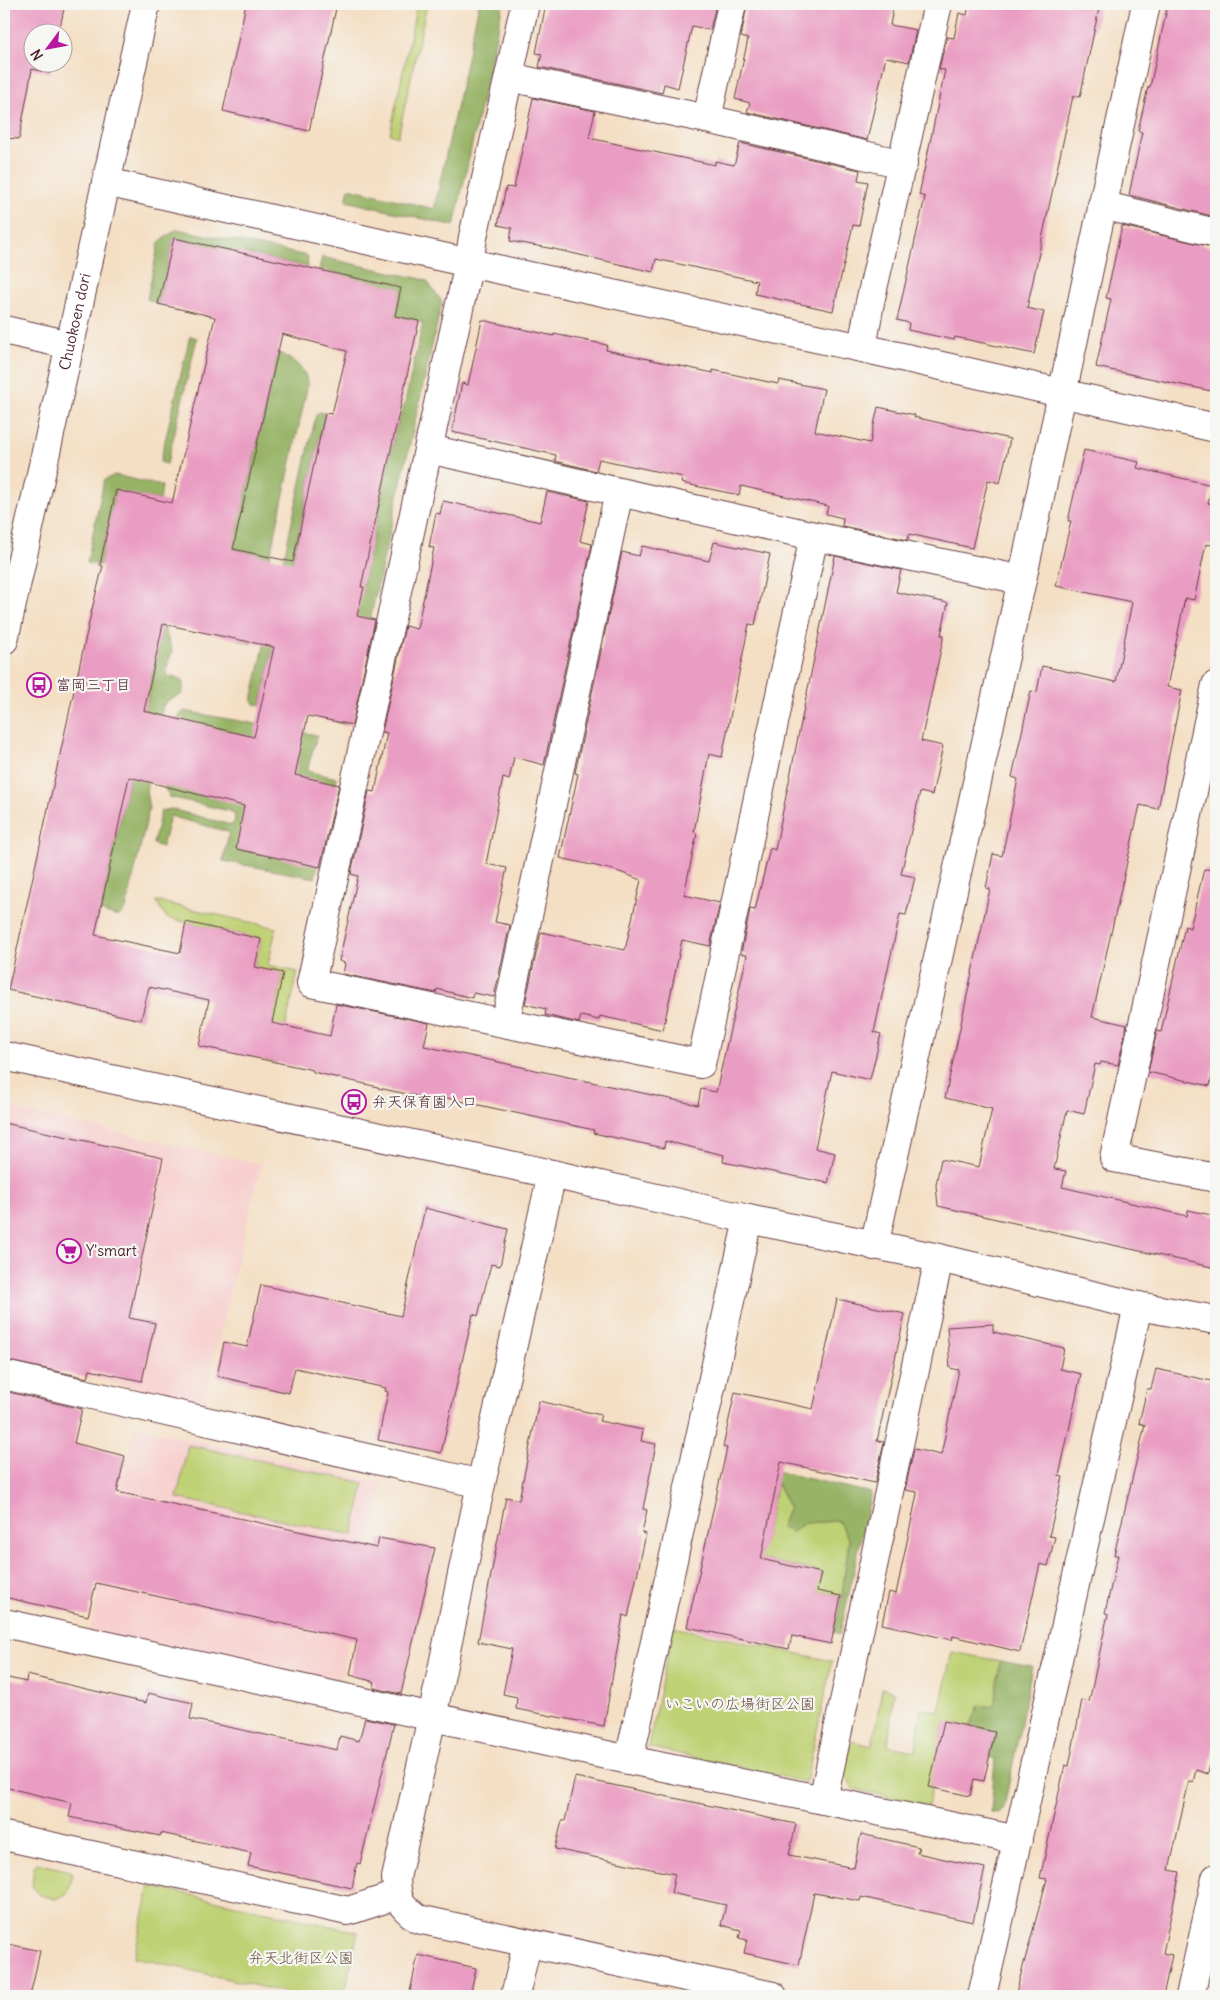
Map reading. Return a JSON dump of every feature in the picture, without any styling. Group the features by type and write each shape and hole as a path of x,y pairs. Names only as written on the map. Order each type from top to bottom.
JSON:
{"street":[{"name":"Chuokoen dori","path":"4,640 146,4"},
{"path":"525,4 311,983 701,1064 814,536"},
{"path":"708,119 732,4"},
{"path":"862,348 870,302 938,4"},
{"path":"874,1246 1022,580 1146,4"},
{"path":"509,77 708,119 903,164"},
{"path":"106,182 862,348 1216,428"},
{"path":"1102,206 1216,233"},
{"path":"4,330 70,345"},
{"path":"429,449 814,536 1022,580"},
{"path":"505,1023 620,492"},
{"path":"1216,684 1114,1158 1216,1178"},
{"path":"4,1056 552,1174 748,1219 939,1258 1138,1306 1216,1320"},
{"path":"552,1174 480,1484 432,1717 396,1878 397,1895 402,1907 418,1919 774,1996"},
{"path":"629,1760 748,1219"},
{"path":"823,1800 939,1258"},
{"path":"982,1996 1138,1306"},
{"path":"4,1374 480,1484"},
{"path":"4,1623 629,1760 1018,1840"},
{"path":"4,1836 348,1911 397,1895"},
{"path":"1190,1996 1216,1878"},
{"path":"515,1996 527,1944"}],"shaded area":[{"path":"4,1107 261,1164 203,1403 4,1358"},
{"path":"135,1427 383,1483 338,1691 89,1635"}],"green space":[{"path":"417,4 427,4 398,137 390,134"},
{"path":"479,4 503,4 454,226 346,201 349,188 434,209"},
{"path":"177,229 308,256 307,267 174,238 158,304 147,299 159,242"},
{"path":"322,257 426,280 442,302 346,725 334,721 396,428 404,406 423,323 395,316 319,270"},
{"path":"190,336 197,338 167,464 160,462"},
{"path":"278,352 301,368 308,384 251,644 239,640 258,555 230,548 236,518 245,497"},
{"path":"319,412 325,413 261,705 255,704 252,700 316,415"},
{"path":"115,475 162,486 160,500 116,491 100,565 87,563 104,480"},
{"path":"163,625 172,650 166,671 168,676 181,679 183,691 181,695 163,705 146,791 149,809 126,909 118,917 100,911"},
{"path":"184,711 317,735 307,771 337,778 315,878 223,861 229,832 170,816 162,847 153,844 161,811 171,809 231,825 234,823 235,817 233,812 170,797 164,788 177,718"},
{"path":"156,901 276,928 268,965 298,972 277,1063 264,1060 283,974 255,967 261,939 167,918"},
{"path":"188,1445 364,1483 353,1535 177,1498"},
{"path":"749,1465 871,1493 840,1634 834,1632 842,1596 849,1540 839,1521 805,1523 791,1532 781,1527 789,1507 777,1483 749,1477"},
{"path":"777,1483 789,1507 781,1527 791,1532 804,1523 839,1521 849,1540 842,1596 817,1591 821,1572 755,1558 764,1543"},
{"name":"いこいの広場街区公園","path":"673,1627 832,1661 806,1782 648,1747"},
{"path":"952,1652 1000,1661 994,1708 970,1727 944,1722 928,1806 854,1789 843,1773 851,1741 872,1746 882,1688 894,1692 888,1746 916,1751 921,1708 939,1712"},
{"path":"1000,1661 1032,1667 1004,1808 999,1813 991,1812 995,1759 989,1757 970,1727 979,1705 994,1707"},
{"path":"37,1863 73,1873 68,1893 56,1899 40,1895 32,1886 34,1866"},
{"name":"弁天北街区公園","path":"150,1886 358,1932 344,1996 300,1996 134,1957"}],"building":[{"path":"4,4 65,4 61,22 22,22 22,72 31,72 19,139 4,138"},
{"path":"246,4 337,4 309,131 223,111"},
{"path":"546,4 716,4 710,30 692,26 678,88 664,84 662,93 539,67 542,54 536,53"},
{"path":"747,4 894,4 890,25 916,30 909,62 886,57 867,140 747,112 750,103 735,99 748,39 741,37"},
{"path":"969,4 1100,4 1080,97 1073,96 1027,308 1044,312 1034,354 955,337 954,340 908,330 909,323 897,320 925,197 919,195 945,70 939,69 947,37 954,38 959,13 967,15"},
{"path":"1168,4 1216,4 1216,217 1129,195 1142,132 1138,131 1148,87 1150,87"},
{"path":"533,98 595,111 589,138 715,165 715,161 734,165 740,143 860,170 858,180 868,182 859,226 853,225 833,311 755,294 757,281 656,259 653,272 554,249 510,241 512,228 498,225 506,187 514,188"},
{"path":"1122,226 1216,248 1216,392 1096,367 1111,299 1106,298"},
{"path":"174,238 401,288 395,316 419,321 361,587 364,587 357,616 375,620 352,725 308,716 295,775 339,785 320,867 236,849 244,806 129,777 95,935 180,953 186,922 261,939 255,967 283,973 272,1023 330,1036 336,1004 429,1023 424,1046 698,1105 701,1089 716,1092 747,955 741,954 750,909 755,910 770,848 775,850 835,556 901,570 896,592 948,603 941,635 944,635 921,741 943,746 932,795 920,792 901,874 915,877 906,915 900,914 874,1032 881,1034 870,1080 832,1071 815,1148 835,1153 828,1183 723,1162 724,1155 665,1141 664,1148 593,1133 594,1130 442,1097 441,1101 378,1088 313,1072 313,1070 199,1046 209,1000 149,987 141,1020 8,990 103,566 100,565 116,490 172,503 215,317 158,304","holes":["282,334 347,351 332,414 325,413 293,562 233,549","163,624 274,647 254,737 144,711"]},
{"path":"482,320 554,336 554,334 607,345 606,350 713,373 713,370 778,384 779,380 824,389 815,431 870,443 878,407 1010,439 1000,483 988,480 972,548 909,534 908,540 842,526 843,518 826,514 828,506 741,486 739,495 681,483 683,477 599,459 596,471 555,461 556,455 452,432 462,383 468,385"},
{"path":"1084,450 1139,462 1137,468 1212,485 1208,503 1216,505 1216,546 1206,544 1194,600 1185,598 1167,687 1182,690 1158,809 1140,805 1092,1017 1127,1025 1118,1065 1101,1062 1100,1065 1095,1064 1084,1114 1067,1110 1054,1169 1066,1171 1062,1187 1187,1216 1188,1210 1216,1216 1216,1268 938,1206 936,1185 941,1159 979,1167 992,1109 945,1098 990,889 986,888 993,854 1002,856 1018,779 1012,777 1031,691 1037,692 1042,666 1116,682 1132,602 1056,586 1071,521 1068,521"},
{"path":"547,492 589,501 580,541 592,544 544,765 514,757 509,780 503,778 486,864 507,868 495,922 510,925 494,997 473,993 472,998 437,989 436,993 343,974 345,963 339,961 358,876 351,874 369,791 375,792 387,733 382,732 405,626 417,629 434,548 429,547 436,513 440,514 443,501 540,522"},
{"path":"714,542 770,554 755,625 749,624 722,757 709,754 694,832 697,833 684,895 720,903 710,946 682,940 663,1030 600,1016 599,1020 581,1016 579,1023 545,1015 546,1009 525,1004 541,932 625,950 641,880 614,870 560,858 578,774 575,773 622,552 639,556 642,546 709,561"},
{"path":"1204,869 1216,870 1216,1056 1210,1086 1148,1072 1157,1031 1161,1032 1185,926 1190,928"},
{"path":"4,1123 163,1158 129,1318 155,1323 142,1381 90,1370 88,1378 4,1360"},
{"path":"425,1208 508,1229 500,1266 491,1264 478,1316 473,1314 441,1453 378,1440 388,1392 385,1391 386,1388 295,1368 289,1393 217,1376 224,1342 247,1347 261,1285 401,1316"},
{"path":"837,1299 905,1314 877,1441 884,1442 875,1483 781,1462 761,1559 821,1573 817,1591 841,1596 831,1644 792,1636 789,1649 687,1627 727,1448 723,1447 735,1392 813,1409"},
{"path":"993,1324 993,1332 1064,1348 1060,1369 1081,1374 1059,1476 1063,1477 1049,1536 1055,1537 1048,1566 1040,1564 1020,1652 953,1636 952,1640 882,1624 889,1592 896,1594 917,1494 917,1492 905,1490 914,1449 941,1455 959,1370 950,1368 947,1327"},
{"path":"1156,1369 1216,1382 1216,1736 1208,1774 1196,1770 1193,1782 1189,1781 1169,1870 1180,1872 1163,1953 1172,1955 1163,1996 1015,1996 1047,1879 1040,1878 1065,1765 1069,1766 1082,1700 1089,1702 1108,1614 1105,1613 1118,1555 1114,1555 1145,1425 1139,1423 1147,1389 1151,1389"},
{"path":"4,1391 82,1409 74,1443 125,1456 117,1492 377,1548 379,1538 435,1548 401,1694 374,1688 375,1682 350,1675 357,1640 96,1583 88,1616 4,1597"},
{"path":"539,1401 601,1415 599,1421 643,1430 641,1441 656,1444 643,1509 647,1510 642,1533 646,1534 628,1617 623,1615 604,1726 516,1709 517,1697 503,1694 512,1649 478,1642 506,1497 519,1500"},
{"path":"27,1675 146,1703 148,1693 193,1703 190,1719 337,1750 340,1736 359,1741 365,1718 394,1724 360,1864 357,1863 352,1888 248,1866 251,1853 161,1833 160,1836 69,1817 72,1803 4,1787 4,1677 26,1682"},
{"path":"944,1721 995,1732 984,1781 974,1779 970,1796 929,1787"},
{"path":"575,1777 796,1824 789,1855 854,1868 861,1834 919,1847 917,1853 985,1868 973,1922 861,1897 860,1901 814,1893 799,1965 744,1953 747,1940 739,1938 741,1930 721,1925 726,1905 671,1893 675,1874 555,1849 562,1821 565,1821"},
{"path":"4,1943 40,1951 30,1996 4,1996"},
{"path":"418,1955 476,1968 470,1996 409,1996"}],"place":[{"name":"富岡三丁目","path":"39,685"},
{"name":"弁天保育園入口","path":"354,1102"},
{"name":"Y'smart","path":"69,1251"}]}
